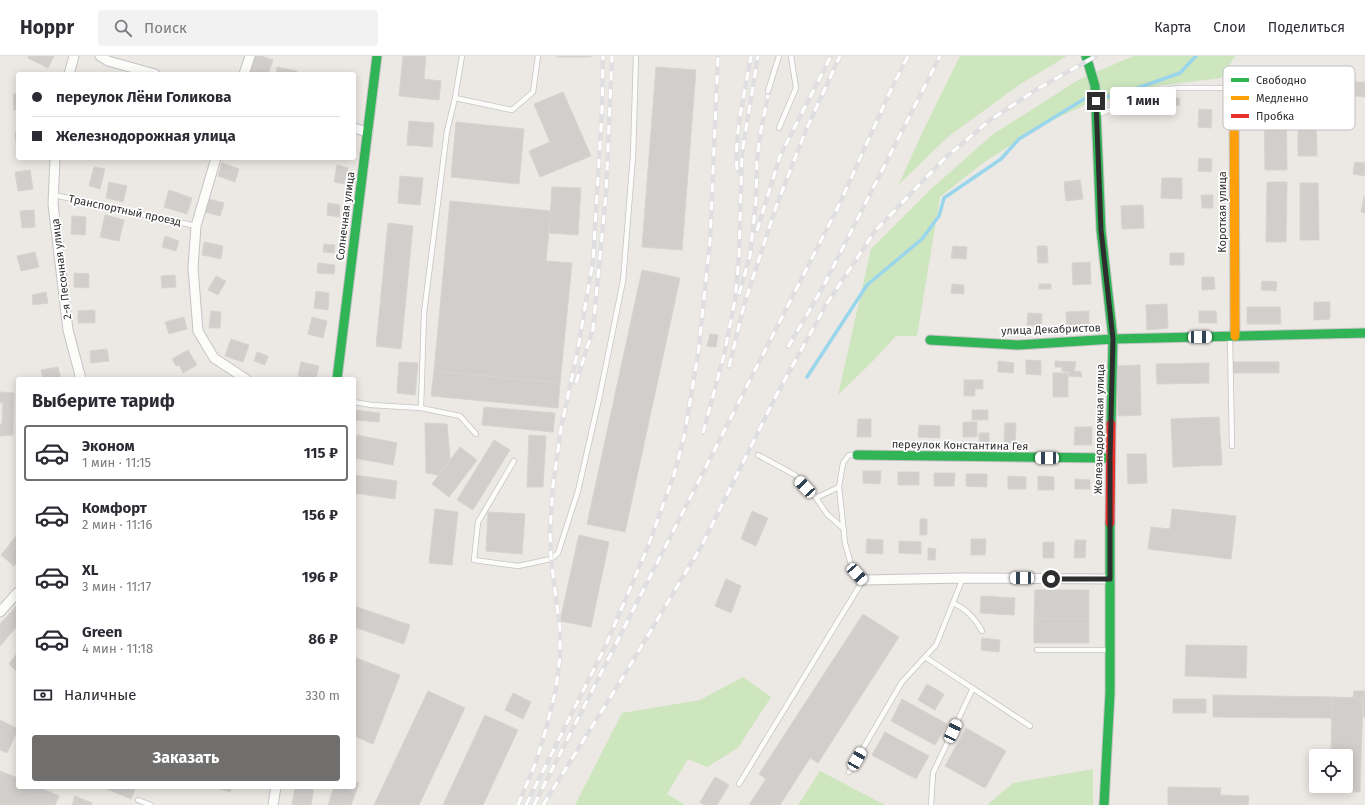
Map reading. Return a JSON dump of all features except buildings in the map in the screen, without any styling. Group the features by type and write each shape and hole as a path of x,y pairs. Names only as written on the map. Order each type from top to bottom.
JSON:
{"street":[{"path":"70,72 74,56"},
{"path":"100,56 108,61 148,72"},
{"path":"245,72 250,56"},
{"name":"Солнечная улица","path":"336,377 377,56"},
{"name":"Железнодорожная улица","path":"1086,56 1095,86 1101,230 1113,339 1110,458 1110,693 1104,805"},
{"path":"356,129 368,132"},
{"name":"Короткая улица","path":"1232,337 1234,130"},
{"name":"2-я Песочная улица","path":"55,160 53,204 68,330 80,377"},
{"path":"215,160 196,226 193,268 198,331 214,358 243,377"},
{"name":"улица Декабристов","path":"930,340 1018,345 1113,339 1365,333"},
{"name":"переулок Константина Гея","path":"857,456 1110,458"},
{"path":"863,580 963,578 1110,579"},
{"path":"0,612 16,594"},
{"path":"273,805 276,789"}],"lane":[{"path":"421,408 424,313 447,131 455,98 462,56"},
{"path":"455,98 512,110 533,92 538,56"},
{"path":"514,461 478,522 474,560 518,566 551,559 558,553 578,491 599,399 623,281 633,156 636,56"},
{"path":"768,91 779,56"},
{"path":"779,128 796,88 790,56"},
{"path":"1097,115 1175,88 1223,88"},
{"name":"Транспортный проезд","path":"54,194 196,226"},
{"path":"1232,337 1232,446"},
{"path":"356,402 371,405 421,408 460,416 476,434"},
{"path":"758,455 795,475 816,498 827,514 844,529"},
{"path":"739,784 863,580 852,568 845,543 839,487 843,463 849,455 857,456"},
{"path":"816,498 839,487"},
{"path":"849,772 902,682 936,645 963,578"},
{"path":"953,603 964,608 978,623 982,631"},
{"path":"1037,650 1110,650"},
{"path":"925,657 1030,726"},
{"path":"931,805 933,773 972,688"},
{"path":"138,800 151,805"}],"green space":[{"path":"960,56 1067,56 1019,85 949,136 899,184 924,129"},
{"path":"1133,56 1235,56 1229,66 1223,66 1223,75 1221,78 1157,86 1106,101 1085,105 1046,123 983,163 940,197 917,336 896,336 838,395 871,249 930,190 992,135 1078,80"},
{"path":"743,677 771,697 738,748 707,767 688,759 667,794 685,805 575,805 622,713 700,700"},
{"path":"1093,769 1093,805 987,805 1013,783"},
{"path":"820,771 885,805 798,805"}],"waterway":[{"path":"1099,97 1115,96 1180,73 1196,56"},
{"path":"807,377 867,285 922,239 939,216 944,198 1001,159 1019,139 1084,99"}],"railway":[{"path":"518,805 536,762 546,729 556,689 560,656 560,629 551,559 550,532 553,486 561,428 577,354 593,261 602,111 603,56"},
{"path":"576,383 593,329 606,194 612,56"},
{"path":"526,805 606,645 647,549 674,475 684,437 698,355 710,241 718,56"},
{"path":"737,170 737,141 751,56"},
{"path":"703,433 724,355 735,300 739,257 742,153 758,56"},
{"path":"757,231 780,156 831,56"},
{"path":"729,367 744,305 776,207 806,130 840,56"},
{"path":"534,805 839,205 889,94 908,56"},
{"path":"788,347 823,287 940,56"},
{"path":"543,805 623,677 702,545 777,394 826,305 875,231 945,158 990,120 1039,88 1096,56"},
{"path":"739,294 750,256 756,200 757,159 768,95"}],"traffic: fast":[{"path":"337,377 377,56"},
{"path":"1086,56 1095,86 1101,230 1113,339 1111,424"},
{"path":"930,340 1018,345 1113,339 1365,333"},
{"path":"857,455 1110,458"},
{"path":"1104,805 1110,693 1110,523"}],"traffic: slow":[{"path":"1234,130 1235,336"}],"traffic: jam":[{"path":"1110,523 1111,424"}],"route":[{"path":"1051,579 1110,579 1110,458 1113,339 1101,230 1096,101"}]}
